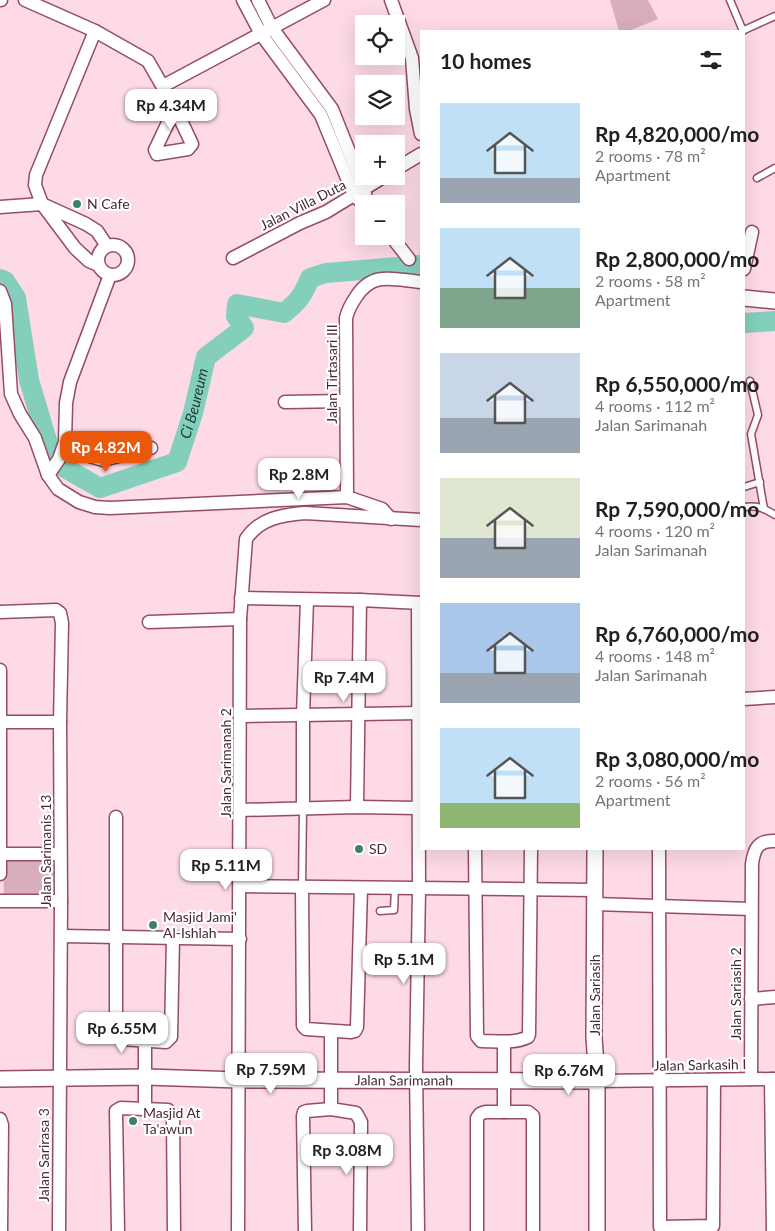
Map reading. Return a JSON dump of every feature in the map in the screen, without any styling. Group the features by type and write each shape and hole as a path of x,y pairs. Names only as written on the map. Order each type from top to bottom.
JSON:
{"street":[{"path":"25,0 95,31 143,57 153,68 175,108"},
{"path":"243,0 267,31 321,115 361,195"},
{"path":"258,0 267,31"},
{"path":"163,86 324,0"},
{"path":"391,0 417,57 416,109 420,129"},
{"path":"95,31 36,176 35,185 42,204 75,248 89,261 98,265 104,272 115,276 125,270 128,256 121,246 112,244 100,251 98,265"},
{"path":"405,164 420,155"},
{"name":"Jalan Villa Duta","path":"233,258 300,223 326,212 370,185"},
{"path":"0,207 42,204 97,231 107,246"},
{"path":"745,264 752,232"},
{"path":"398,245 409,259"},
{"path":"110,275 70,382 66,403 65,442 56,462 58,489 78,502 95,507 110,508 347,497 382,509 391,519"},
{"name":"Jalan Tirtasari III","path":"347,497 346,318 348,310 362,287 371,281 381,279 420,282"},
{"path":"0,291 4,304 11,394 20,414 35,438 56,462"},
{"path":"745,298 775,301"},
{"path":"285,402 346,401"},
{"path":"56,462 103,460 151,448"},
{"name":"Jalan Sarimanah 2","path":"238,1231 240,619 246,539 252,530 259,525 286,515 305,513 420,520"},
{"path":"241,598 420,603 416,1066 418,1080 418,1231"},
{"path":"303,808 303,715 307,600"},
{"path":"357,807 360,600"},
{"name":"Jalan Sarimanis 13","path":"0,612 56,610 60,613 62,624 59,1078"},
{"path":"149,622 240,619"},
{"path":"0,670 0,874"},
{"path":"745,699 775,697"},
{"path":"241,716 420,713"},
{"path":"0,722 60,722"},
{"path":"240,810 357,807 418,808"},
{"path":"116,817 116,1033 120,1039 166,1042 171,1037 173,938"},
{"name":"Jalan Sariasih 2","path":"751,1079 752,864 754,851 761,842 775,841"},
{"path":"475,850 477,1036 480,1040 504,1042 524,1039 529,1034 532,850"},
{"name":"Jalan Sariasih","path":"595,850 594,1037 598,1231"},
{"path":"659,850 660,1227 690,1229 713,1226 714,1080"},
{"path":"1,854 60,854"},
{"path":"240,886 532,889 659,906 751,909"},
{"path":"302,887 303,1026 306,1029 353,1032 356,1027 361,888"},
{"path":"0,901 61,901"},
{"path":"61,936 240,939"},
{"path":"751,999 775,998"},
{"path":"331,1030 331,1109"},
{"path":"145,1042 145,1108"},
{"path":"504,1042 504,1112"},
{"name":"Jalan Sarimanah","path":"0,1080 146,1077 239,1080 596,1081"},
{"name":"Jalan Sarirasa 3","path":"59,1078 59,1231"},
{"path":"773,1079 773,1231"},
{"name":"Jalan Sarkasih I","path":"596,1081 773,1079"},
{"path":"118,1231 116,1112 121,1108 168,1110 173,1116 174,1231"},
{"path":"305,1231 303,1116 304,1112 307,1111 331,1109 356,1113 361,1122 360,1231"},
{"path":"477,1231 477,1118 482,1112 528,1112 532,1114 533,1231"},
{"path":"0,1119 2,1125 1,1231"}],"lane":[{"path":"730,0 742,30"},
{"path":"744,30 775,16"},
{"path":"757,178 775,168"},
{"path":"750,381 758,415 751,434 764,509"},
{"path":"745,487 760,482"},
{"path":"745,507 754,505 775,515"},
{"path":"302,887 303,808"},
{"path":"380,911 394,910 395,888"}],"shaded area":[{"path":"610,0 648,0 658,19 631,30 619,30"},
{"path":"53,858 54,895 4,896 3,859"}],"waterway":[{"name":"Ci Beureum","path":"0,279 5,281 16,298 29,380 52,457 58,464 100,488 177,462 193,413 206,357 244,328 236,316 237,304 284,313 300,297 310,278 326,273 420,265"},
{"name":"Ci Beureum","path":"745,323 775,321"}],"place":[{"name":"N Cafe","path":"77,204"},
{"name":"SD","path":"359,849"},
{"name":"Masjid Jami' Al-Ishlah","path":"153,925"},
{"name":"Masjid At Ta'awun","path":"133,1121"}]}
